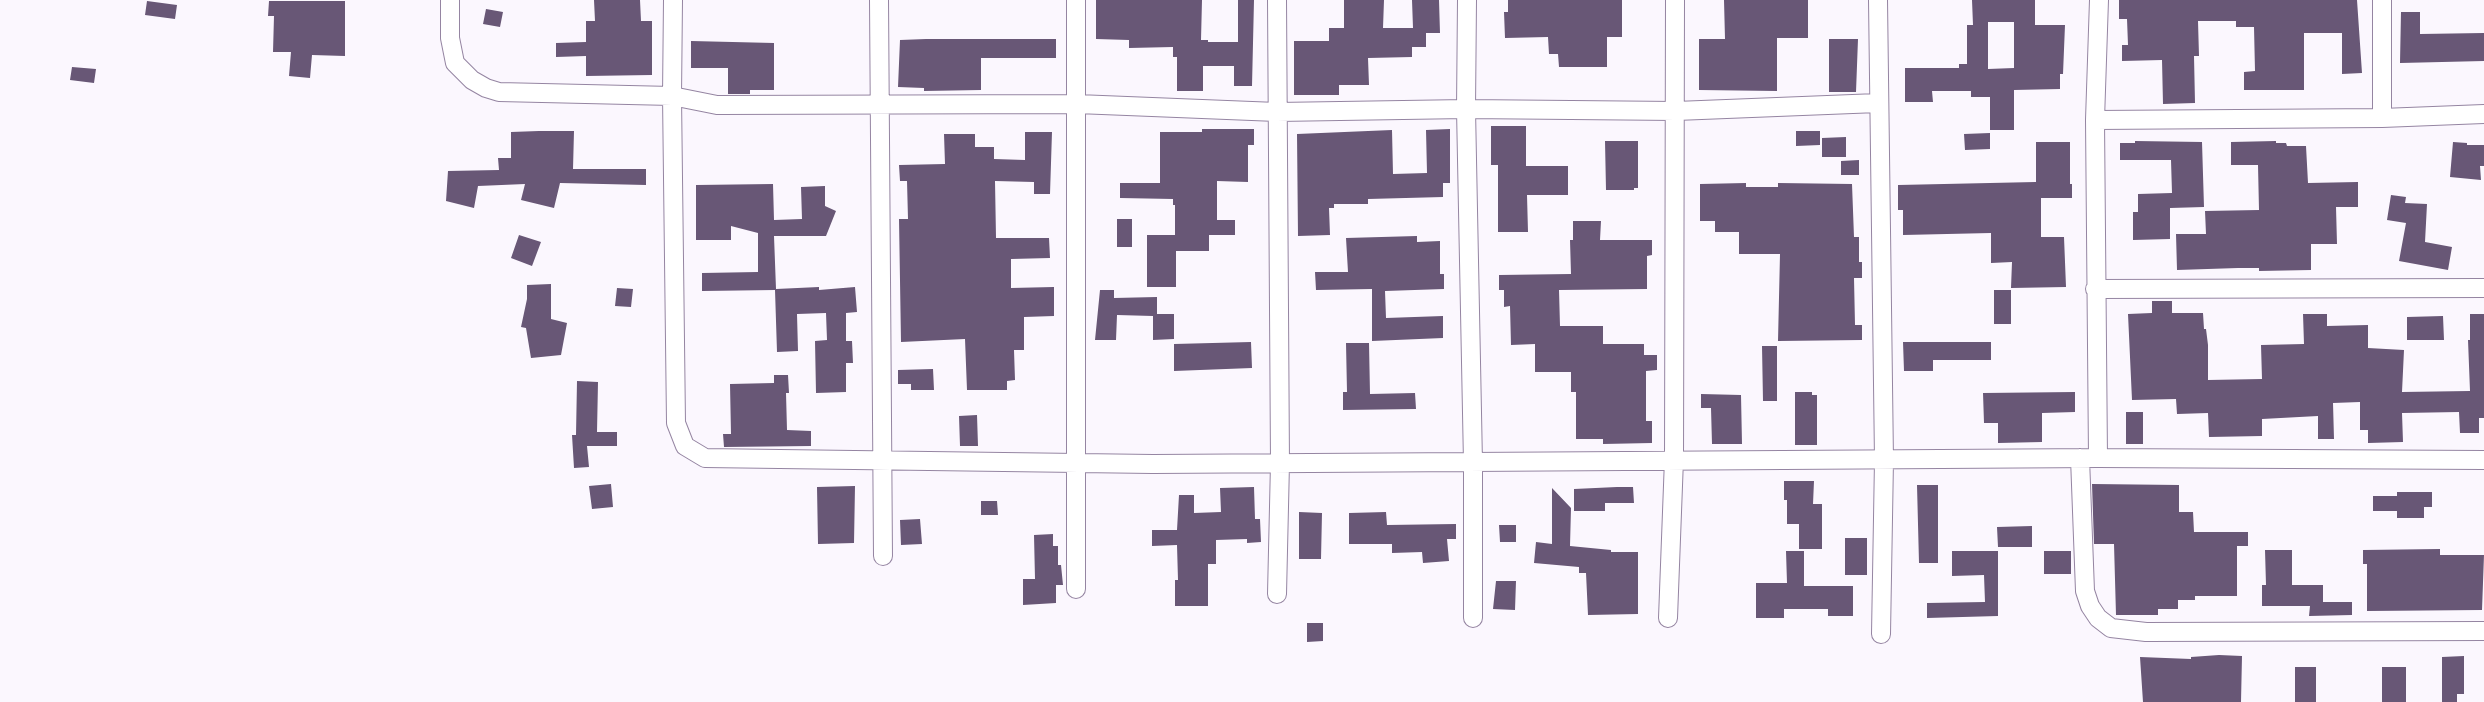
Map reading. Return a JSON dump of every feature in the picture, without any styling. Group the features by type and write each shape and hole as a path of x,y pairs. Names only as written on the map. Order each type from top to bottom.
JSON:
{"street":[{"path":"450,0 450,38 455,62 463,73 486,88 499,92 672,96 717,105 1077,104 1276,112 1466,109 1676,111 1878,103"},
{"path":"673,0 672,96 676,423 685,446 705,458 1076,463 1473,463 1674,459 1884,460 2080,458 2484,460"},
{"path":"879,0 878,104 883,556"},
{"path":"1076,0 1076,590"},
{"path":"1277,0 1276,112 1280,463 1277,594"},
{"path":"1467,0 1466,109 1473,463 1473,618"},
{"path":"1668,618 1674,459 1675,0"},
{"path":"1878,0 1884,460 1881,634"},
{"path":"2098,458 2095,120 2099,0"},
{"path":"2382,0 2382,118"},
{"path":"2095,120 2382,118 2484,114"},
{"path":"2095,289 2484,288"},
{"path":"2080,458 2085,591 2090,606 2098,618 2111,628 2146,632 2484,631"}],"building":[{"path":"594,0 640,0 641,21 652,21 652,75 586,76 586,56 556,57 556,43 586,42 586,21 595,21"},
{"path":"1096,0 1202,0 1201,40 1208,40 1208,42 1238,42 1238,0 1254,0 1252,86 1234,86 1234,66 1203,66 1203,91 1177,91 1177,57 1173,57 1173,47 1129,48 1129,40 1096,39"},
{"path":"1344,0 1384,0 1383,28 1413,28 1412,0 1439,0 1440,33 1426,33 1426,47 1412,47 1412,57 1368,58 1369,85 1339,85 1339,95 1294,95 1294,41 1329,41 1329,28 1344,28"},
{"path":"1508,0 1622,0 1622,37 1607,37 1607,67 1559,67 1558,54 1549,54 1548,37 1505,38 1504,12 1508,12"},
{"path":"1724,0 1808,0 1808,38 1777,38 1777,91 1699,90 1699,39 1725,39"},
{"path":"1972,0 2035,0 2035,25 2065,25 2063,74 2060,74 2060,89 2014,90 2014,130 1990,130 1990,97 1971,97 1971,91 1932,91 1933,102 1905,102 1905,68 1959,68 1959,64 1967,64 1967,25 1973,25","holes":["1988,22 2014,22 2014,68 1988,69"]},
{"path":"2119,0 2357,0 2362,73 2342,74 2342,33 2304,33 2304,90 2244,90 2244,72 2255,71 2254,27 2236,27 2236,21 2198,21 2199,56 2194,56 2195,103 2163,104 2162,60 2122,61 2122,45 2128,45 2127,19 2119,19"},
{"path":"147,1 177,5 175,19 145,15"},
{"path":"269,1 345,1 345,56 312,55 310,78 289,76 291,52 273,52 274,16 268,16"},
{"path":"486,9 503,12 500,27 483,24"},
{"path":"2401,12 2420,12 2420,34 2484,33 2484,61 2400,63"},
{"path":"1056,39 1056,58 981,58 981,90 924,91 924,88 898,87 900,40"},
{"path":"1829,39 1858,39 1856,92 1829,92"},
{"path":"691,41 774,43 774,90 750,90 750,94 728,94 728,68 691,68"},
{"path":"72,67 96,69 94,83 70,80"},
{"path":"1491,126 1526,126 1526,166 1568,166 1568,195 1527,195 1528,232 1498,232 1498,165 1491,165"},
{"path":"1202,129 1254,129 1254,145 1248,145 1248,182 1217,181 1217,220 1235,220 1235,235 1209,235 1209,251 1176,251 1176,287 1147,287 1147,235 1175,235 1175,205 1173,205 1173,199 1120,198 1120,183 1160,183 1160,132 1202,132"},
{"path":"1450,129 1450,183 1443,183 1443,197 1368,199 1368,204 1334,204 1334,208 1329,208 1330,235 1298,236 1297,134 1392,130 1393,174 1427,173 1426,130"},
{"path":"574,131 573,169 646,169 646,185 560,183 554,208 521,200 525,184 478,186 474,208 446,201 448,171 499,170 498,158 511,158 511,132"},
{"path":"1796,131 1820,131 1820,145 1796,146"},
{"path":"1025,132 1052,132 1050,194 1034,194 1034,182 995,181 996,238 1049,238 1050,258 1011,259 1011,288 1054,287 1054,316 1024,317 1024,350 1014,350 1015,380 1007,381 1007,390 967,390 965,339 901,342 899,219 908,219 907,181 900,181 899,165 945,164 944,134 975,134 975,147 994,147 994,159 1025,160"},
{"path":"1990,133 1990,149 1965,150 1964,134"},
{"path":"1846,137 1846,157 1822,157 1822,138"},
{"path":"1605,141 1638,141 1638,188 1634,188 1634,190 1606,190"},
{"path":"2135,141 2202,142 2204,207 2170,208 2170,239 2133,240 2133,212 2138,212 2138,194 2172,193 2171,160 2120,160 2120,143 2135,143"},
{"path":"2276,141 2276,143 2286,143 2287,146 2306,146 2308,183 2358,182 2358,207 2336,207 2337,244 2311,244 2311,270 2259,271 2259,268 2238,268 2177,270 2176,234 2206,234 2205,211 2259,210 2258,165 2231,165 2231,142"},
{"path":"2036,142 2070,142 2072,198 2041,198 2041,237 2064,237 2066,287 2011,288 2012,262 1991,263 1991,233 1903,235 1903,210 1898,210 1898,185 2036,182"},
{"path":"2453,142 2467,143 2467,145 2484,145 2484,166 2480,166 2481,180 2450,177"},
{"path":"1859,160 1859,175 1841,175 1841,161"},
{"path":"1746,183 1746,187 1778,187 1778,183 1852,184 1854,237 1859,237 1859,262 1862,262 1862,278 1854,278 1855,325 1862,325 1862,340 1778,341 1780,254 1739,254 1739,232 1715,232 1715,221 1700,221 1700,184"},
{"path":"773,184 774,220 802,219 801,187 825,186 825,206 836,211 826,236 774,236 776,289 819,287 819,290 855,287 857,312 846,313 846,341 852,341 853,363 846,363 846,392 816,393 815,341 827,340 826,313 797,314 798,351 777,352 775,290 702,291 702,273 758,272 758,233 731,226 731,240 696,240 696,185"},
{"path":"2391,195 2406,197 2405,203 2427,204 2425,242 2452,247 2448,270 2399,261 2406,223 2387,220"},
{"path":"1117,219 1132,219 1132,247 1117,247"},
{"path":"1573,221 1601,221 1600,240 1652,240 1652,255 1647,256 1647,289 1559,290 1560,326 1603,326 1603,344 1644,344 1644,355 1657,355 1657,370 1646,371 1646,421 1652,421 1652,443 1603,444 1603,439 1576,439 1576,392 1571,392 1571,372 1535,372 1535,344 1511,345 1510,306 1504,307 1504,290 1499,290 1499,275 1571,274 1570,240 1573,240"},
{"path":"519,235 541,242 532,266 511,258"},
{"path":"1417,236 1417,242 1440,241 1440,274 1444,274 1444,289 1385,291 1386,318 1443,316 1443,338 1372,341 1372,289 1316,290 1315,272 1348,272 1346,238"},
{"path":"551,284 551,319 567,323 561,355 531,358 526,328 521,327 527,299 527,285"},
{"path":"617,288 633,289 631,307 615,306"},
{"path":"1100,290 1114,290 1114,298 1157,297 1157,314 1174,314 1174,339 1153,340 1153,316 1117,315 1116,340 1095,340"},
{"path":"1994,290 2011,290 2011,324 1994,324"},
{"path":"2152,301 2172,301 2172,313 2203,313 2208,345 2208,380 2262,379 2261,345 2304,344 2303,314 2327,314 2327,326 2368,325 2368,348 2404,350 2402,392 2470,391 2468,340 2470,340 2470,314 2484,314 2484,418 2479,418 2479,433 2460,433 2459,412 2402,413 2403,442 2368,443 2368,430 2360,430 2360,402 2333,403 2334,439 2318,439 2318,416 2262,419 2262,436 2209,437 2208,413 2177,414 2176,399 2132,400 2128,314 2152,313"},
{"path":"2443,316 2444,340 2407,340 2407,317"},
{"path":"1251,342 1252,368 1174,371 1174,344"},
{"path":"1903,342 1991,342 1991,360 1933,360 1933,371 1904,371"},
{"path":"1346,343 1369,343 1370,394 1415,393 1416,409 1343,410 1343,392 1347,392"},
{"path":"1762,346 1777,346 1777,401 1763,401"},
{"path":"933,369 934,390 911,390 911,384 898,384 898,370"},
{"path":"774,375 788,375 789,393 786,393 787,430 811,431 811,446 724,447 723,434 731,434 730,384 774,383"},
{"path":"577,381 598,382 597,432 617,432 617,446 587,446 589,467 574,468 572,435 576,435"},
{"path":"1795,392 1812,392 1812,395 1817,395 1817,445 1795,445"},
{"path":"2075,392 2075,412 2042,413 2042,442 1998,443 1998,423 1984,423 1983,393"},
{"path":"1701,394 1741,395 1742,444 1712,444 1711,408 1701,408"},
{"path":"2126,412 2143,412 2143,444 2126,444"},
{"path":"977,415 978,446 960,446 959,416"},
{"path":"1784,481 1814,481 1813,504 1822,504 1822,549 1799,549 1799,524 1787,524 1787,500 1784,500"},
{"path":"611,484 613,507 592,509 589,486"},
{"path":"2092,484 2179,485 2179,512 2193,512 2194,532 2248,532 2248,546 2237,546 2237,596 2195,596 2195,600 2178,600 2178,609 2158,609 2158,615 2116,615 2114,544 2094,544"},
{"path":"1917,485 1938,485 1938,563 1919,563"},
{"path":"855,486 854,543 818,544 817,487"},
{"path":"1254,487 1255,519 1260,519 1261,542 1247,543 1247,539 1216,540 1216,564 1208,564 1208,606 1175,606 1175,580 1178,580 1177,545 1152,546 1152,530 1177,530 1179,495 1194,495 1194,513 1221,512 1220,488"},
{"path":"1633,487 1634,503 1605,503 1605,511 1574,511 1574,489"},
{"path":"1552,488 1571,508 1570,546 1611,550 1611,552 1638,552 1638,614 1588,615 1586,573 1579,573 1579,567 1534,563 1536,542 1552,544"},
{"path":"2397,492 2432,492 2432,507 2424,507 2424,518 2397,518 2397,511 2373,511 2373,496 2397,496"},
{"path":"981,501 997,501 998,515 981,515"},
{"path":"1299,512 1322,513 1321,559 1299,559"},
{"path":"1386,512 1387,525 1456,524 1456,539 1447,539 1449,561 1423,563 1422,552 1392,553 1392,544 1349,544 1349,513"},
{"path":"920,519 922,544 901,545 900,520"},
{"path":"1499,525 1516,525 1516,542 1500,542"},
{"path":"2032,526 2032,547 1998,547 1997,527"},
{"path":"1053,534 1053,546 1058,546 1058,565 1061,565 1063,585 1056,585 1056,603 1023,605 1023,579 1035,579 1034,535"},
{"path":"1845,538 1867,538 1867,575 1845,575"},
{"path":"2440,549 2440,555 2484,555 2482,610 2367,611 2367,564 2363,564 2363,550"},
{"path":"2265,550 2292,550 2292,585 2323,585 2323,602 2352,602 2352,615 2309,616 2310,606 2262,606 2262,585 2266,585"},
{"path":"1786,551 1804,551 1804,586 1853,586 1853,616 1828,616 1828,609 1784,609 1784,618 1756,618 1756,583 1787,583"},
{"path":"1952,551 1998,551 1998,616 1927,618 1927,603 1985,602 1984,575 1952,576"},
{"path":"2044,551 2071,551 2071,574 2044,574"},
{"path":"1496,581 1516,581 1515,610 1493,609"},
{"path":"1307,623 1323,623 1323,641 1307,642"},
{"path":"2242,656 2241,702 2143,702 2140,657 2191,659 2191,657"},
{"path":"2464,656 2464,694 2457,694 2457,702 2442,702 2442,657"},
{"path":"2295,667 2316,667 2316,702 2295,702"},
{"path":"2382,667 2406,667 2406,702 2382,702"}]}
